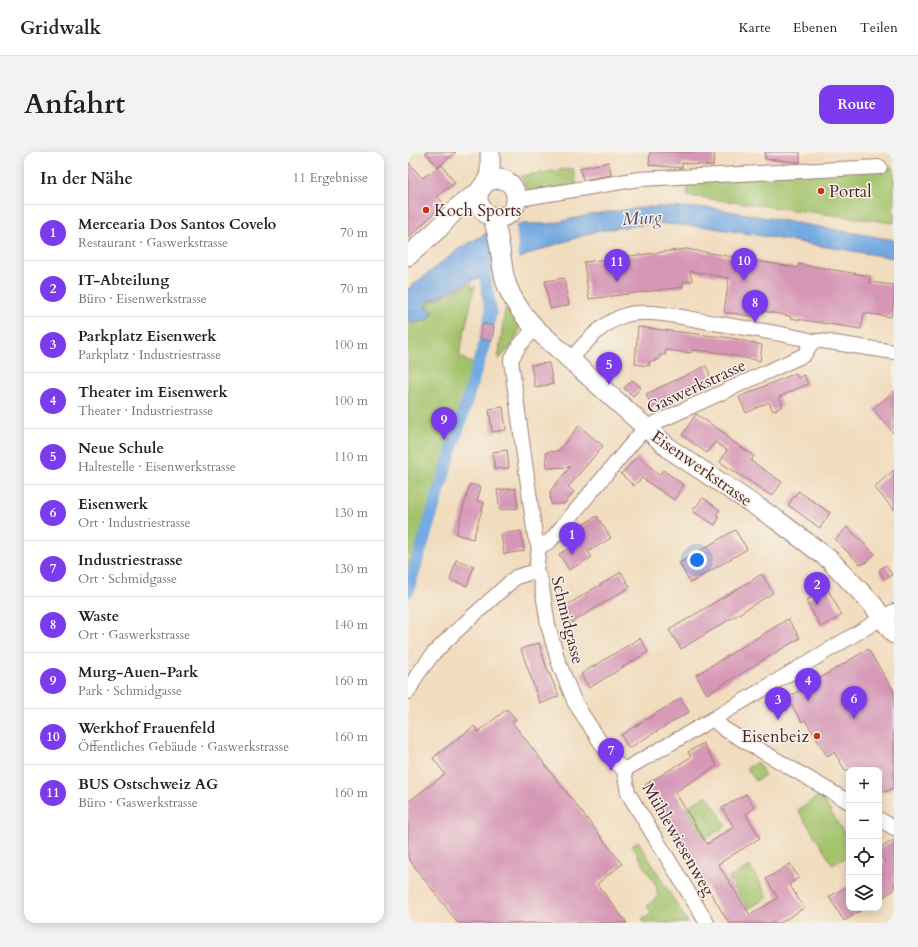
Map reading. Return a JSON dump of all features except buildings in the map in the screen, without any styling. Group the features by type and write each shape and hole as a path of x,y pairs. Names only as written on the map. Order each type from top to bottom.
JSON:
{"main road":[{"path":"490,152 490,174 497,203"},
{"path":"497,203 503,171 500,152"},
{"path":"408,256 438,229 458,206 497,203"},
{"name":"Eisenwerkstrasse","path":"497,203 508,276 513,297 520,310 535,328 570,360 640,436 671,450 811,544 888,614 894,634"}],"street":[{"path":"497,203 639,179 880,167"},
{"path":"570,360 597,331 605,325 627,315 640,313 693,320 813,341 822,341 894,352"},
{"name":"Schmidgasse","path":"535,328 519,346 511,360 535,536 539,547 536,570 541,581 548,625 558,661 571,694 610,757 624,770"},
{"name":"Gaswerkstrasse","path":"539,547 550,541 640,436 653,424 804,356 813,341"},
{"path":"408,692 417,675 433,654 453,634 516,577 536,570"},
{"path":"624,770 713,719 888,614"},
{"path":"713,719 724,729 846,800"},
{"name":"Mühlewiesenweg","path":"624,770 628,793 708,923"},
{"path":"882,821 894,828"}],"green space":[{"path":"880,167 894,168 894,223 688,196 686,177"},
{"path":"573,168 577,186 531,192 526,187 521,176"},
{"path":"472,283 471,289 475,286 459,355 467,361 482,366 475,381 408,588 408,324 428,320 435,310 427,307 428,303"},
{"path":"507,308 518,325 518,330 515,340 498,360 505,309"},
{"path":"757,762 765,775 756,781 747,768"},
{"path":"707,795 726,826 705,839 686,808"},
{"path":"820,795 846,836 846,857 833,865 798,810"},
{"path":"638,841 688,923 644,923 642,920 652,913 647,906 658,896 656,885 632,846"},
{"path":"750,866 768,897 748,909 729,878"}],"water":[{"name":"Murg","path":"650,207 711,208 894,240 894,258 708,227 653,223 597,231 529,254 427,302 425,308 433,311 429,319 408,324 408,289 459,249 492,230 519,224 550,224 593,214"}],"pier":[{"path":"516,222 519,262 495,274 491,229"}],"waterway":[{"path":"408,591 484,345 491,312 485,277 488,260"}],"place":[{"name":"Portal","path":"821,191"},
{"name":"Koch Sports","path":"426,210"},
{"name":"Werkhof Frauenfeld","path":"744,281"},
{"name":"BUS Ostschweiz AG","path":"617,282"},
{"name":"Waste","path":"755,323"},
{"name":"Neue Schule","path":"609,385"},
{"name":"Murg-Auen-Park","path":"444,440"},
{"name":"Mercearia Dos Santos Covelo","path":"572,555"},
{"name":"IT-Abteilung","path":"817,605"},
{"name":"Theater im Eisenwerk","path":"808,701"},
{"name":"Eisenwerk","path":"854,719"},
{"name":"Parkplatz Eisenwerk","path":"778,720"},
{"name":"Eisenbeiz","path":"817,736"},
{"name":"Industriestrasse","path":"611,771"}]}
